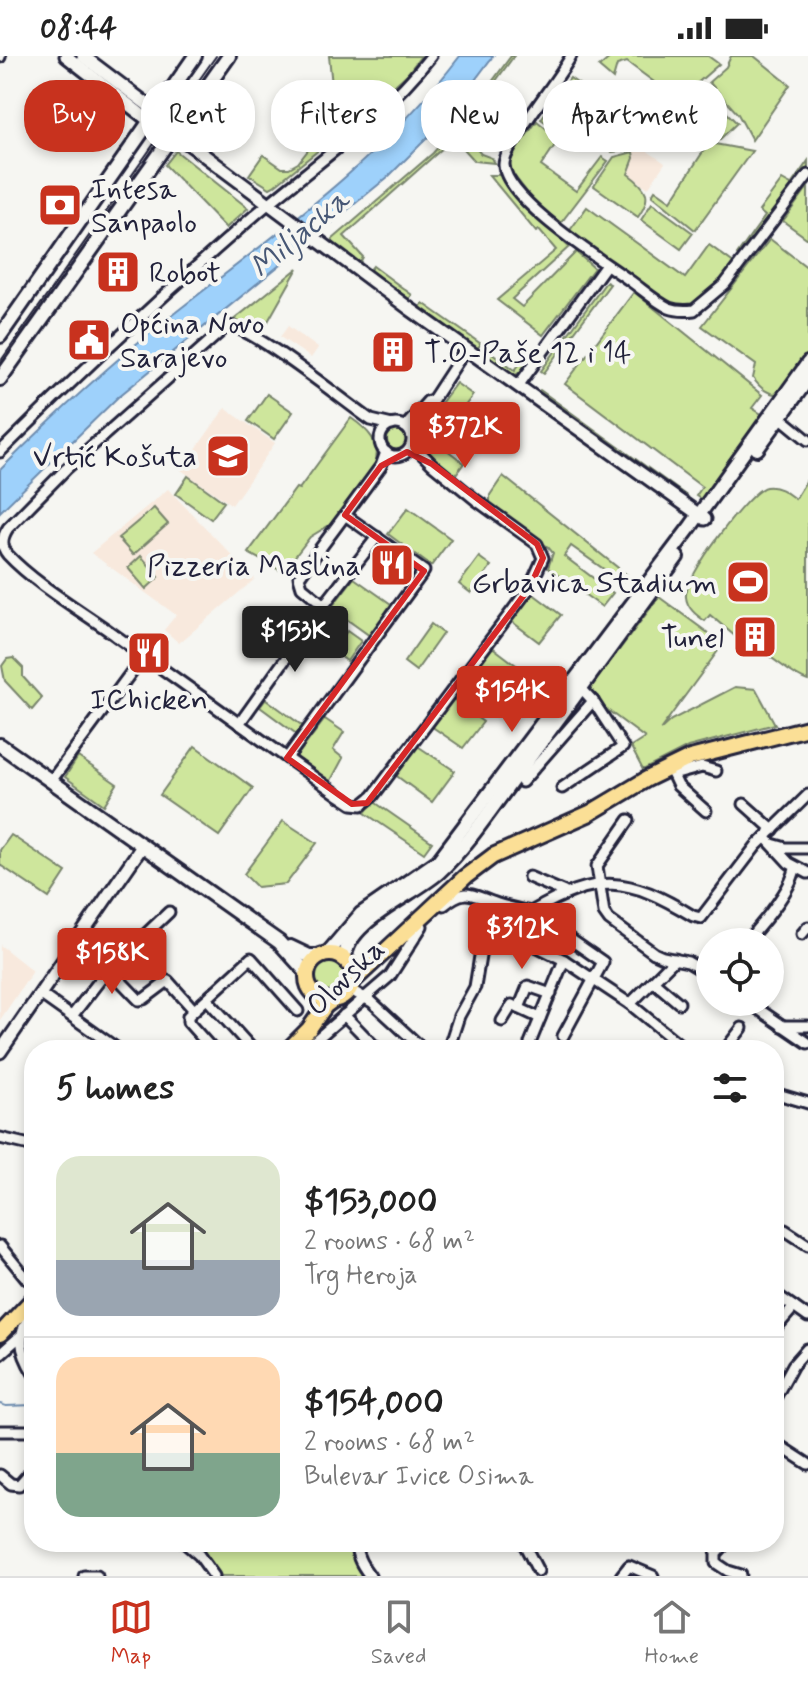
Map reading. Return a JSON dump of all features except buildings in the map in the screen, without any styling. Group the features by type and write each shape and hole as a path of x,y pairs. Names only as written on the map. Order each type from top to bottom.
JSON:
{"main road":[{"path":"178,80 195,56"},
{"path":"213,80 229,56"},
{"path":"0,336 141,132"},
{"path":"0,379 164,152"},
{"path":"351,985 346,948 360,929 423,885 450,861 581,688 808,363"},
{"path":"333,1000 318,997 308,985 310,966 361,914 438,861 808,379"},
{"path":"306,1040 325,1006 465,877 493,856 590,813 712,750 808,728"},
{"path":"0,745 279,942 303,954 333,955 347,963 363,964 382,952"},
{"path":"279,942 307,973"},
{"path":"304,1040 313,992"},
{"path":"0,1334 24,1309"}],"street":[{"path":"66,56 141,108"},
{"path":"83,56 141,106"},
{"path":"0,452 193,270 269,203 361,129 431,56"},
{"path":"571,56 515,142 504,161 504,169 510,182 537,212 668,307 694,310 725,284 808,175"},
{"path":"201,152 466,349 702,517"},
{"path":"518,386 606,265"},
{"path":"227,326 259,338 372,420 392,425 432,464 540,548 542,565 530,587 367,803 352,804 7,554 3,542 8,528 66,469 227,326"},
{"path":"324,605 302,587 299,577 390,454 409,439 466,349"},
{"path":"780,417 808,440"},
{"path":"372,420 381,435 380,443 390,454"},
{"path":"381,435 392,425"},
{"path":"287,758 424,571 345,515"},
{"path":"239,724 377,537"},
{"path":"51,781 144,655"},
{"path":"562,788 622,748 593,701 581,688"},
{"path":"522,782 593,701"},
{"path":"706,811 678,786 671,771 702,767 716,771"},
{"path":"531,912 575,888 630,885 701,918 741,864 808,795"},
{"path":"744,804 795,869 808,873"},
{"path":"629,820 597,866 604,913 654,953 696,966"},
{"path":"769,837 786,848 808,848"},
{"path":"0,1052 143,845"},
{"path":"756,928 784,891 795,869"},
{"path":"529,877 564,892"},
{"name":"Olovska","path":"312,1040 366,997 400,964 416,932 447,902 459,895 475,894 491,902 531,912 601,959 603,962 593,978"},
{"path":"72,1016 109,969 169,912"},
{"path":"451,1040 459,1016 475,987 482,944 490,934 528,942 564,960 630,1004 672,1040"},
{"path":"382,952 400,964"},
{"path":"204,1040 188,1022 188,1016 251,958 298,1011"},
{"path":"630,1004 675,959"},
{"path":"531,1040 564,960"},
{"path":"109,969 139,1000 168,981 194,1010"},
{"path":"563,1036 593,978"},
{"path":"653,981 679,1003"},
{"path":"351,985 413,1040"},
{"path":"519,1008 528,986 551,994"},
{"path":"40,994 105,1040"},
{"path":"207,999 244,1040"},
{"path":"502,1021 510,1006 540,1018"},
{"path":"344,1015 368,1040"},
{"path":"768,1016 808,1043"},
{"path":"782,1026 808,1026"},
{"path":"733,1040 742,1028"},
{"path":"784,1096 808,1103"},
{"path":"1,1139 24,1144"},
{"path":"784,1231 808,1245"},
{"path":"0,1246 24,1275"},
{"path":"784,1300 808,1317"},
{"path":"784,1318 794,1307"},
{"path":"0,1354 24,1333"},
{"path":"24,1333 21,1350 24,1356"},
{"path":"784,1382 807,1349"},
{"path":"0,1431 24,1431"},
{"path":"784,1448 808,1464"},
{"path":"0,1475 11,1484 19,1485 24,1479"},
{"path":"196,1552 214,1576"},
{"path":"357,1552 370,1576"},
{"path":"528,1552 538,1571"},
{"path":"718,1552 716,1563 741,1575"},
{"path":"621,1576 629,1566 653,1576"},
{"path":"84,1576 97,1576"}],"highlighted area":[{"path":"407,452 432,464 537,544 543,558 530,587 367,803 352,804 287,758 424,571 345,515 381,466"}],"shaded area":[{"path":"632,152 649,152 665,163 648,188 628,174 634,158"},
{"path":"288,326 318,348 311,358 280,337"},
{"name":"Vrtić Košuta","path":"225,408 275,443 232,505 181,470"},
{"path":"168,489 255,579 179,643 164,630 176,615 91,553"},
{"path":"0,945 33,971 0,1020"}],"green space":[{"path":"329,56 421,56 400,80 331,80"},
{"path":"511,56 514,56 496,80 493,80"},
{"path":"612,56 708,56 719,64 701,80 651,80 627,62 617,65 613,79 599,67"},
{"path":"731,56 754,56 790,85 752,140 738,114 727,102 727,80 711,80 726,67"},
{"path":"727,113 737,123 727,132"},
{"path":"537,121 543,126 543,152 550,152 541,166 576,191 602,157 608,161 560,224 534,201 509,169 515,152 527,152 527,135"},
{"path":"727,146 752,151 695,230 652,195 655,190 671,201 703,152 727,152"},
{"path":"177,152 248,208 226,228 165,165"},
{"path":"307,152 316,152 270,188 249,175 263,155 282,168 298,163"},
{"path":"438,152 344,236 363,257 360,263 356,264 331,246 333,239 433,153"},
{"path":"467,152 479,152 495,163 475,161"},
{"path":"633,152 628,174 646,193 638,217 594,186 614,157"},
{"path":"808,161 808,168 742,259 737,255 765,216 759,211 782,180 791,185"},
{"path":"489,175 500,175 520,203 569,247 512,299 522,307 576,252 594,268 543,335 497,300 556,250 539,230 536,232"},
{"path":"808,187 808,239 783,221"},
{"path":"652,203 693,233 681,249 641,220"},
{"path":"587,207 685,278 709,245 735,264 709,294 698,301 689,305 667,305 568,233"},
{"path":"770,239 808,268 808,354 781,393 777,394 758,385 753,378 756,365 702,326"},
{"path":"373,266 412,295 409,299 369,271"},
{"path":"298,268 262,332 258,334 231,322"},
{"path":"606,282 610,284 544,373 541,371"},
{"path":"634,292 762,395 752,408 763,415 702,500 696,496 702,487 565,384"},
{"path":"423,303 481,344 476,350 419,309"},
{"path":"532,348 536,351 514,376 485,355 488,350 515,370"},
{"path":"456,383 473,395 448,429 431,417"},
{"path":"540,390 688,497 683,503 536,395"},
{"path":"267,394 293,412 274,439 248,421"},
{"path":"351,418 372,437 377,456 331,524 310,537 283,572 248,553 296,488 299,489"},
{"path":"397,430 404,433 407,440 404,447 397,450 390,447 387,440 390,433"},
{"path":"425,433 464,463 456,474 416,447"},
{"path":"188,476 224,502 211,519 176,494"},
{"path":"503,476 627,575 622,582 571,546 564,556 613,593 602,607 548,568 553,553 548,547 490,506 490,495"},
{"name":"Grbavica Stadium","path":"808,478 808,681 751,648 739,635 736,637 710,615 705,621 702,619 690,608 686,597 688,587 706,555 746,503 766,487 778,488 795,499"},
{"path":"154,508 168,524 133,555 118,538"},
{"path":"408,508 451,539 431,566 388,534"},
{"path":"141,556 159,577 146,589 128,568"},
{"path":"479,557 491,566 471,593 459,584"},
{"path":"354,578 391,604 370,636 331,608"},
{"path":"532,593 561,615 539,642 511,621"},
{"path":"659,597 723,644 660,730 671,720 735,687 756,689 775,724 688,747 643,770 631,747 645,738 586,694"},
{"path":"325,613 344,627 328,648 309,634"},
{"path":"431,624 443,633 416,671 404,662"},
{"path":"347,631 361,641 347,661 333,651"},
{"path":"491,646 520,668 501,695 471,673"},
{"path":"13,658 23,668 23,677 42,698 32,710 5,681 2,666 7,659"},
{"path":"452,698 483,722 463,748 431,726"},
{"path":"266,699 304,727 298,735 260,707"},
{"path":"325,719 344,732 333,750 343,758 328,786 294,760"},
{"path":"416,745 455,771 432,802 394,774"},
{"path":"195,746 253,788 219,836 160,795"},
{"path":"78,757 117,784 104,805 65,777"},
{"path":"373,801 432,842 424,853 365,813"},
{"path":"283,821 317,843 286,884 257,887 244,874"},
{"path":"11,835 66,872 49,898 0,865 0,850"},
{"path":"330,962 340,967 345,977 340,987 330,992 320,987 315,977 320,967"},
{"path":"201,1552 352,1552 356,1568 362,1576 218,1576"}],"water":[{"name":"Miljacka","path":"460,56 493,56 475,80 440,80"},
{"name":"Miljacka","path":"421,103 421,144 389,176 118,397 0,512 0,470 120,358 281,231 372,152 405,152 405,120"}],"waterway":[{"path":"0,1404 24,1405"}],"tram line":[{"path":"0,362 216,56"}],"place":[{"name":"Intesa Sanpaolo","path":"60,205"},
{"name":"Robot","path":"118,272"},
{"name":"Općina Novo Sarajevo","path":"89,340"},
{"name":"T.O-Paše 12 i 14","path":"393,352"},
{"name":"Vrtić Košuta","path":"228,456"},
{"name":"Pizzeria Maslina","path":"392,565"},
{"name":"Grbavica Stadium","path":"748,582"},
{"name":"Tunel","path":"755,637"},
{"name":"IChicken","path":"149,653"}]}
